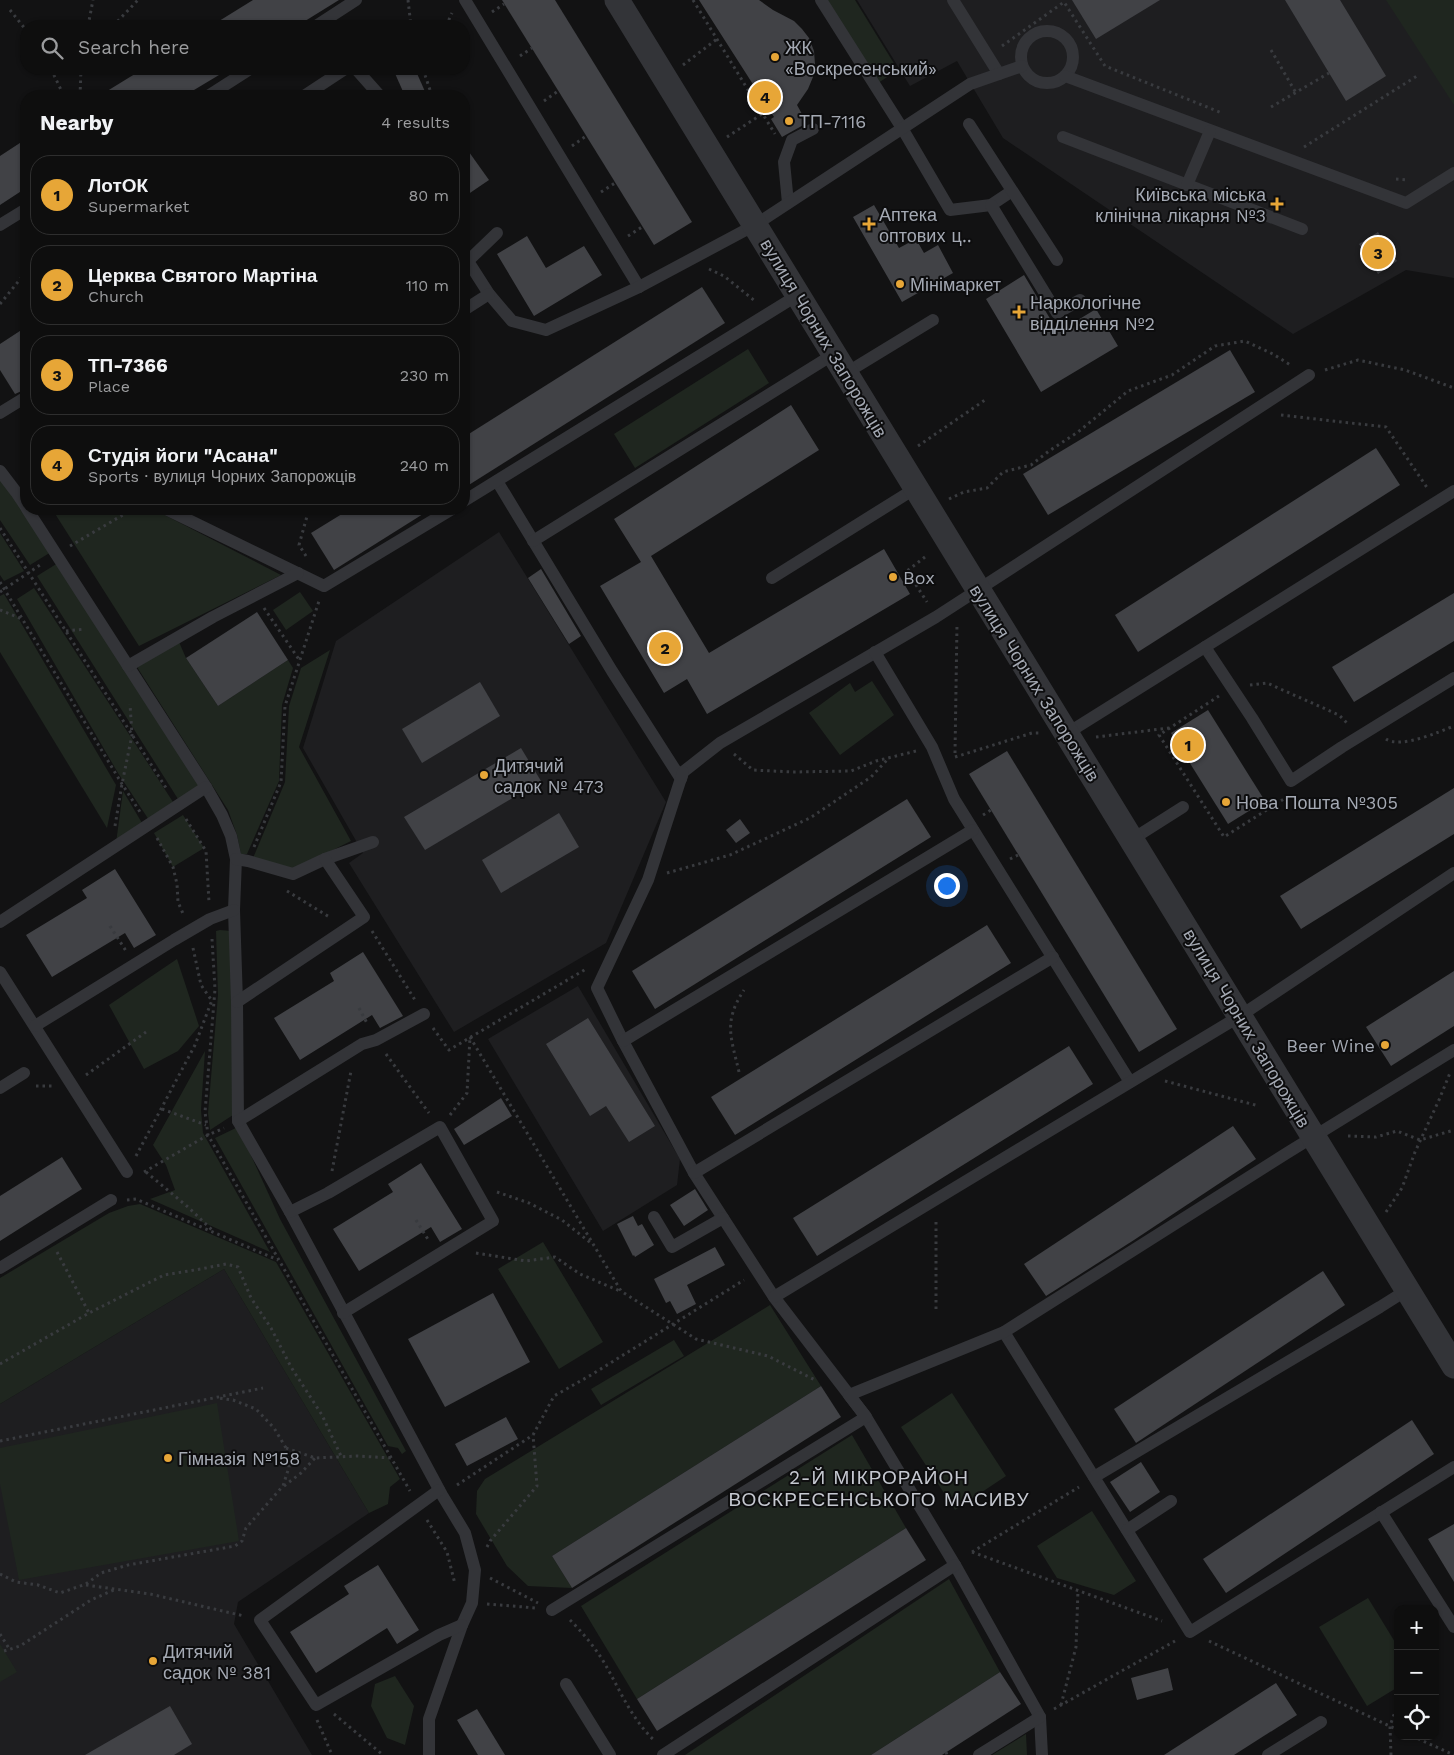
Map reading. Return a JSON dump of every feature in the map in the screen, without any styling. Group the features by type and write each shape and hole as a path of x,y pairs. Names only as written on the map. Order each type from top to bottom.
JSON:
{"street":[{"name":"вулиця Чорних Запорожців","path":"617,0 1454,1366"}],"lane":[{"path":"328,20 356,0"},
{"path":"465,0 639,287"},
{"path":"821,0 902,128 950,210 991,205 1012,191"},
{"path":"953,0 999,74"},
{"path":"1045,30 1055,31 1067,40 1072,48 1074,57 1072,66 1065,76 1048,84 1039,82 1026,74 1020,57 1028,37 1036,32 1045,30"},
{"path":"470,264 489,294 512,321 546,330 639,287 755,225 970,84 1022,66"},
{"path":"217,90 241,75"},
{"path":"313,90 336,75"},
{"path":"361,75 375,90"},
{"path":"1065,76 1406,203 1454,174"},
{"path":"969,124 1057,260"},
{"path":"788,203 784,162 792,140 813,129"},
{"path":"1187,185 1210,131"},
{"path":"1063,137 1302,229"},
{"path":"991,205 1056,312 1080,300"},
{"path":"0,225 20,213"},
{"path":"470,255 497,233"},
{"path":"470,306 489,294"},
{"path":"470,497 798,295"},
{"path":"533,541 840,363 933,320"},
{"path":"1042,1755 1040,1717 956,1565 866,1417 774,1297 694,1173 623,1041 597,988 648,880 684,772 720,742 936,617 1308,376"},
{"path":"0,413 20,401"},
{"path":"0,472 20,487"},
{"path":"497,481 612,672 681,779"},
{"path":"772,578 916,488"},
{"path":"1066,734 1454,491"},
{"path":"31,515 206,788 222,815 242,860 234,910 238,1002 238,1121 290,1212 440,1493 464,1533 475,1570 472,1603 462,1625 429,1719 429,1755"},
{"path":"178,515 324,586 442,515"},
{"path":"128,666 213,617 298,573"},
{"path":"1205,647 1291,781 1454,678"},
{"path":"875,652 932,747 954,799 1130,1082"},
{"path":"0,922 206,788"},
{"path":"1132,840 1183,807"},
{"path":"623,1041 973,830"},
{"path":"242,860 293,874 325,859 373,842"},
{"path":"238,1002 364,917 325,859"},
{"path":"774,1297 1240,1016 1454,873"},
{"path":"35,1026 210,919 234,910"},
{"path":"694,1173 1053,957"},
{"path":"0,972 74,1087 134,1174"},
{"path":"238,1121 355,1048 376,1040 424,1014"},
{"path":"849,1395 1004,1332 1313,1137 1452,1057"},
{"path":"4,1086 24,1073"},
{"path":"290,1212 328,1193 440,1128 493,1221 343,1314"},
{"path":"0,1268 111,1200"},
{"path":"654,1217 672,1247 723,1218"},
{"path":"1094,1478 1407,1290"},
{"path":"1004,1332 1190,1632 1454,1467"},
{"path":"555,1608 866,1417"},
{"path":"440,1493 260,1620 318,1704 440,1635 462,1625"},
{"path":"1127,1530 1171,1501"},
{"path":"1381,1512 1454,1627"},
{"path":"668,1752 956,1565"},
{"path":"566,1684 610,1755"},
{"path":"979,1755 1040,1717"},
{"path":"1268,1755 1321,1722"}],"path":[{"path":"89,20 93,0"},
{"path":"119,20 138,0"},
{"path":"408,0 410,20"},
{"path":"693,0 787,154"},
{"path":"1064,2 1105,66 1230,117"},
{"path":"10,10 20,22"},
{"path":"677,70 717,39"},
{"path":"1271,50 1296,93"},
{"path":"1271,107 1329,74"},
{"path":"54,75 61,90"},
{"path":"80,90 81,75"},
{"path":"426,75 430,90"},
{"path":"1303,148 1417,76"},
{"path":"720,142 762,114"},
{"path":"1296,144 1312,151"},
{"path":"1391,179 1414,180"},
{"path":"684,263 706,268 724,276 747,293 768,313"},
{"path":"0,304 20,279"},
{"path":"948,500 964,492 987,488 1003,472 1031,465 1048,451 1078,432 1128,391 1172,375 1215,346 1245,341 1274,354 1308,376 1358,360 1405,370 1454,388"},
{"path":"916,447 985,400"},
{"path":"1252,412 1386,426 1437,502"},
{"path":"0,592 56,555 123,515"},
{"path":"242,860 281,782 285,706 324,586 299,545 307,515"},
{"path":"0,528 206,851 214,994 204,1112 208,1135 419,1506"},
{"path":"925,557 907,571 936,617"},
{"path":"0,582 122,784 149,824 173,867 177,884 178,902 190,931 201,985 212,1001"},
{"path":"255,595 300,661"},
{"path":"0,610 23,620"},
{"path":"954,799 958,621"},
{"path":"111,849 132,735 128,666"},
{"path":"1291,781 1297,790 1224,837 1159,735 1231,687 1267,683 1339,715 1367,732 1390,742 1432,735 1454,726"},
{"path":"1093,737 1170,728"},
{"path":"955,757 1032,733"},
{"path":"720,742 753,770 793,772 851,770 932,747"},
{"path":"648,880 684,867 730,855 810,818 871,777 889,759"},
{"path":"284,889 347,929"},
{"path":"364,917 424,1014 449,1050 614,952"},
{"path":"110,926 134,964"},
{"path":"739,1072 729,1031 734,1005 746,987 741,970"},
{"path":"134,1174 162,1109 195,1045 214,994"},
{"path":"4,1086 74,1087 146,1032"},
{"path":"376,1040 440,1128 467,1093 470,1037"},
{"path":"470,1037 620,1291"},
{"path":"328,1193 355,1048"},
{"path":"1384,1216 1402,1188 1420,1140 1439,1100 1452,1057"},
{"path":"1142,1075 1259,1106"},
{"path":"162,1109 206,1125"},
{"path":"134,1174 146,1172 208,1135 238,1121"},
{"path":"1342,1136 1376,1136 1397,1131 1420,1140 1454,1130"},
{"path":"146,1172 216,1233"},
{"path":"473,1187 497,1192 529,1204 562,1220 594,1246"},
{"path":"111,1200 136,1199 278,1260"},
{"path":"936,1200 936,1309"},
{"path":"416,1220 442,1253 478,1253 526,1261 555,1257 580,1274 620,1291 696,1339 768,1356 819,1382"},
{"path":"50,1238 89,1313"},
{"path":"0,1364 89,1313 164,1274 201,1270 226,1264 238,1267 251,1298 291,1367 322,1415 341,1456"},
{"path":"440,1493 533,1435 554,1396 674,1325 757,1271"},
{"path":"0,1441 264,1388"},
{"path":"218,1398 233,1400 256,1409 274,1428 286,1448 289,1467 283,1486"},
{"path":"533,1435 537,1486 490,1541 475,1570 555,1608 583,1633 600,1657 634,1718 668,1752"},
{"path":"286,1448 315,1458 341,1456 392,1458"},
{"path":"0,1574 16,1582 38,1585 60,1593 86,1584 101,1573 128,1566 235,1546 242,1541 246,1528 283,1486 301,1473 315,1458"},
{"path":"956,1565 972,1552 1094,1478"},
{"path":"86,1584 150,1594 260,1620"},
{"path":"4,1651 20,1646 92,1600 117,1589"},
{"path":"1061,1705 1076,1647 1078,1590"},
{"path":"472,1603 555,1608"},
{"path":"1040,1717 1190,1632"},
{"path":"0,1634 10,1650"},
{"path":"1391,1755 1390,1726 1396,1709 1396,1695"},
{"path":"318,1704 318,1724 332,1755"},
{"path":"318,1704 361,1735 383,1755"},
{"path":"1421,1740 1454,1755"}],"shaded area":[{"path":"827,0 855,0 898,70 878,83"},
{"name":"Київська міська клінічна лікарня №3","path":"857,0 1454,0 1454,278 1406,270 1293,334 1003,138 957,61 910,86"},
{"path":"1386,0 1454,0 1454,105"},
{"path":"748,349 769,383 635,468 614,434"},
{"path":"0,477 20,506 20,515 26,515 51,552 30,565 0,520"},
{"path":"56,515 165,515 281,575 139,646"},
{"name":"Дитячий садок № 473","path":"499,532 666,802 606,943 454,1032 349,863 363,853 303,748 336,641"},
{"path":"0,533 24,571 4,581 0,575"},
{"path":"58,563 201,786 178,799 37,576"},
{"path":"34,588 173,802 149,820 118,773 17,599"},
{"path":"300,592 313,611 286,630 273,610"},
{"path":"4,594 116,785 107,828 0,652 0,596"},
{"path":"179,642 186,658 218,706 288,660 293,668 282,705 279,781 247,854 241,854 237,835 228,810 137,667"},
{"path":"330,650 299,747 351,841 293,870 253,858 285,782 289,706 301,668"},
{"path":"872,681 894,715 840,755 809,713 850,683 855,692"},
{"path":"123,791 142,823 116,843"},
{"path":"183,815 204,848 173,867 154,833"},
{"path":"216,931 231,931 233,1115 210,1130 208,1113 218,995"},
{"path":"177,959 199,1026 178,1051 144,1069 109,1005"},
{"path":"578,986 680,1159 677,1185 603,1231 488,1039"},
{"path":"205,1051 201,1110 203,1133 270,1252 150,1199 175,1190 166,1165 153,1145"},
{"path":"238,1127 280,1219 406,1451 402,1454 398,1448 388,1446 215,1138"},
{"path":"140,1204 276,1262 400,1479 390,1487 388,1504 369,1513 224,1269 0,1404 0,1278 109,1213"},
{"path":"543,1242 603,1342 559,1369 498,1269"},
{"name":"Гімназія №158","path":"224,1269 369,1513 238,1602 234,1624 312,1755 0,1755 0,1404"},
{"path":"770,1305 821,1386 552,1556 572,1588 528,1586 507,1566 476,1514 477,1491 485,1479"},
{"path":"674,1340 684,1356 601,1405 591,1389"},
{"path":"952,1393 1006,1476 955,1510 901,1427"},
{"path":"217,1403 239,1541 19,1580 0,1484 0,1448"},
{"path":"852,1435 906,1528 637,1699 581,1606"},
{"path":"1092,1511 1136,1581 1114,1595 1057,1578 1037,1546"},
{"path":"949,1579 1000,1672 871,1755 685,1755"},
{"path":"1368,1598 1394,1640 1394,1689 1367,1706 1319,1627"},
{"path":"0,1644 17,1672 0,1682"},
{"path":"395,1676 414,1706 405,1745 387,1738 371,1706 375,1684"},
{"path":"1026,1734 1027,1755 992,1755"}],"building":[{"path":"253,0 339,0 307,20 221,20"},
{"path":"502,0 555,0 692,222 654,245"},
{"name":"ЖК «Воскресенський»","path":"699,0 759,0 794,21 802,29 809,38 814,51 815,64 813,77 808,89 797,105 807,123 782,137 771,119 774,117"},
{"path":"1072,0 1160,0 1096,39"},
{"path":"1285,0 1340,0 1386,76 1346,101"},
{"path":"133,75 219,75 194,90 109,90"},
{"path":"396,75 418,75 424,90 402,90"},
{"path":"20,143 20,192 0,205 0,156"},
{"path":"470,153 489,180 470,193"},
{"path":"874,205 899,248 916,239 924,253 938,245 953,273 902,302 853,217"},
{"path":"1378,232 1397,261 1378,274 1359,244"},
{"path":"527,236 546,268 584,246 602,275 534,316 497,254"},
{"path":"1024,275 1058,332 1096,309 1118,346 1041,392 986,299"},
{"path":"702,287 725,323 470,484 470,433"},
{"path":"20,331 20,392 15,394 0,370 0,344"},
{"path":"1230,350 1255,392 1048,515 1023,474"},
{"path":"791,405 819,450 651,556 709,653 884,549 910,594 707,714 687,679 664,693 600,586 641,562 614,519"},
{"path":"1376,448 1400,485 1138,652 1115,615"},
{"path":"340,515 421,515 334,570 311,533"},
{"path":"541,569 581,636 569,644 528,578"},
{"path":"1454,593 1454,641 1354,702 1332,667"},
{"path":"257,612 288,660 218,706 186,658"},
{"path":"480,682 500,716 422,763 402,729"},
{"path":"1208,710 1265,801 1228,824 1171,733"},
{"path":"521,748 541,781 425,850 404,817"},
{"path":"1007,751 1177,1029 1139,1052 969,774"},
{"path":"1454,788 1454,834 1301,929 1280,896"},
{"path":"907,799 931,837 655,1009 632,971"},
{"path":"559,813 579,847 501,893 482,860"},
{"path":"740,819 750,833 736,843 726,830"},
{"path":"115,869 156,935 134,948 125,933 52,977 26,935 87,898 82,890"},
{"path":"987,925 1011,963 735,1135 711,1097"},
{"path":"363,952 403,1016 380,1028 372,1015 300,1060 274,1018 334,981 330,973"},
{"path":"1454,971 1454,1026 1391,1066 1366,1027"},
{"path":"588,1018 655,1126 629,1142 606,1106 590,1116 546,1044"},
{"path":"1069,1046 1093,1084 817,1256 793,1218"},
{"path":"501,1098 512,1116 464,1145 454,1129"},
{"path":"1233,1126 1256,1159 1046,1296 1024,1264"},
{"path":"62,1157 82,1189 0,1241 0,1196"},
{"path":"421,1163 462,1229 440,1242 431,1227 359,1271 333,1229 393,1192 388,1184"},
{"path":"695,1189 708,1210 684,1226 670,1205"},
{"path":"633,1216 638,1226 642,1224 654,1245 635,1257 617,1224"},
{"path":"715,1247 725,1265 687,1285 696,1304 677,1314 670,1301 666,1303 654,1279"},
{"path":"1323,1271 1345,1305 1136,1443 1114,1409"},
{"path":"493,1293 530,1362 445,1407 408,1339"},
{"path":"821,1386 841,1417 572,1588 552,1556"},
{"path":"506,1417 518,1439 467,1466 455,1444"},
{"path":"1412,1420 1434,1454 1226,1593 1203,1559"},
{"path":"1141,1462 1160,1492 1130,1512 1110,1482"},
{"path":"1454,1524 1454,1582 1428,1539"},
{"path":"906,1528 926,1560 657,1731 637,1699"},
{"path":"378,1565 419,1630 397,1644 387,1628 316,1673 290,1632 349,1594 344,1586"},
{"path":"1168,1668 1173,1690 1137,1700 1131,1678"},
{"path":"1000,1672 1021,1704 942,1755 871,1755"},
{"path":"1276,1683 1297,1715 1234,1755 1164,1755"},
{"name":"Дитячий садок № 381","path":"170,1706 192,1744 174,1755 85,1755"},
{"path":"477,1709 505,1755 478,1755 457,1720"}],"place":[{"name":"ЖК «Воскресенський»","path":"775,57"},
{"name":"Студія йоги \"Асана\"","path":"765,97"},
{"name":"ТП-7116","path":"789,121"},
{"name":"Київська міська клінічна лікарня №3","path":"1277,204"},
{"name":"Аптека оптових ц‥","path":"869,224"},
{"name":"ТП-7366","path":"1378,253"},
{"name":"Мінімаркет","path":"900,284"},
{"name":"Наркологічне відділення №2","path":"1019,312"},
{"name":"Box","path":"893,577"},
{"name":"Церква Святого Мартіна","path":"665,648"},
{"name":"ЛотОК","path":"1188,745"},
{"name":"Дитячий садок № 473","path":"484,775"},
{"name":"Нова Пошта №305","path":"1226,802"},
{"name":"Beer Wine","path":"1385,1045"},
{"name":"Гімназія №158","path":"168,1458"},
{"name":"Дитячий садок № 381","path":"153,1661"}],"district":[{"name":"2-Й МІКРОРАЙОН ВОСКРЕСЕНСЬКОГО МАСИВУ","path":"879,1488"}]}
